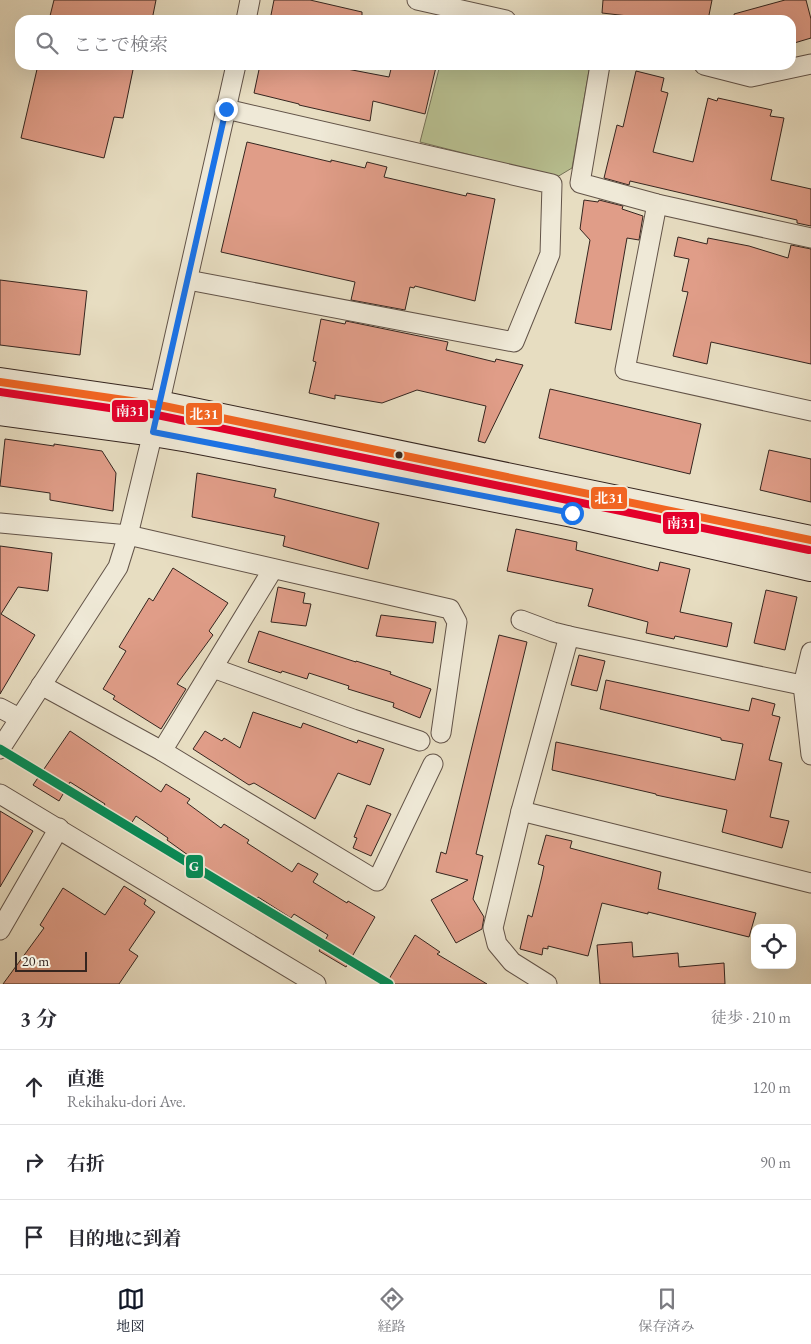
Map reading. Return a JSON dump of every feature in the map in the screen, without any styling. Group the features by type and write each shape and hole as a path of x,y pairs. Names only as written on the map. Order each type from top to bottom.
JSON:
{"street":[{"path":"247,15 250,0"},
{"path":"417,0 484,15"},
{"path":"796,67 811,64"},
{"path":"0,749 118,567 128,535 153,432 235,70"},
{"path":"599,70 580,183 657,204 811,238"},
{"path":"724,70 751,77 783,70"},
{"path":"188,280 514,342 550,254 552,184 226,109"},
{"path":"657,204 625,370 811,411"},
{"path":"0,382 159,405 811,540"},
{"path":"0,411 153,432 572,513 811,567"},
{"path":"0,523 128,535 450,609 457,622 441,733"},
{"path":"162,751 273,569"},
{"path":"521,620 552,632 569,636 807,686"},
{"path":"547,984 512,962 497,944 494,928 521,811 569,636"},
{"path":"811,652 807,686 811,754"},
{"path":"213,668 353,719 420,741"},
{"path":"41,685 162,751 377,881 433,764"},
{"path":"0,708 19,718"},
{"path":"0,794 316,984"},
{"path":"521,811 811,884"},
{"path":"0,930 59,828"}],"green space":[{"path":"439,70 589,70 572,168 557,177 420,142"}],"building":[{"path":"54,0 156,0 153,15 50,15"},
{"path":"274,0 310,0 362,12 362,15 271,15"},
{"path":"603,0 712,0 709,15 619,15 602,13"},
{"path":"785,0 806,0 811,19 811,38 796,42 796,15 734,14"},
{"path":"37,70 133,70 123,118 114,117 104,158 21,138"},
{"path":"259,70 352,70 389,77 391,70 435,70 425,114 373,101 370,121 254,93"},
{"path":"636,71 664,78 661,91 668,93 653,152 693,162 708,98 717,101 718,98 772,110 770,116 784,118 771,180 811,189 811,226 797,223 797,220 630,181 629,185 604,178 617,125 623,127"},
{"path":"247,142 365,168 367,162 387,167 384,177 466,196 467,193 495,199 475,301 415,286 414,288 410,287 405,310 351,300 355,282 221,252"},
{"path":"584,200 598,202 599,200 623,206 622,209 643,216 639,240 627,238 611,330 575,323 590,240 580,229"},
{"path":"678,237 707,244 708,238 749,246 788,258 791,245 811,249 811,364 711,342 707,364 673,356 688,292 682,291 689,259 674,256"},
{"path":"0,280 87,291 80,355 0,345"},
{"path":"321,319 345,324 346,321 448,342 446,350 495,362 496,359 523,365 485,443 478,441 486,406 417,390 382,403 335,395 335,399 309,393 316,362 313,361"},
{"path":"550,389 701,424 690,474 539,438"},
{"path":"5,439 102,451 116,473 113,511 50,500 50,493 0,486"},
{"path":"769,450 811,459 811,502 760,490"},
{"path":"197,473 276,489 274,497 379,523 368,569 283,546 285,536 192,517"},
{"path":"516,529 577,542 576,550 658,571 660,562 690,569 680,612 732,623 727,647 675,636 674,639 646,633 648,622 588,606 593,589 507,571"},
{"path":"0,546 52,553 48,591 18,587 1,614 35,635 0,694"},
{"path":"173,568 228,603 209,631 213,635 177,684 186,689 161,729 113,699 115,696 103,689 126,651 119,647 149,598 153,601"},
{"path":"278,587 305,593 303,603 311,604 306,626 271,622"},
{"path":"766,590 797,597 785,650 754,643"},
{"path":"381,615 436,622 433,643 376,636"},
{"path":"259,631 391,672 390,674 431,689 420,718 393,707 394,703 348,689 349,686 309,673 307,679 248,662"},
{"path":"499,635 527,642 476,854 483,856 473,899 484,917 482,929 456,943 431,900 468,880 436,872 441,852 446,854"},
{"path":"579,655 605,661 597,691 571,685"},
{"path":"606,680 749,711 752,698 775,704 772,715 780,717 769,760 782,763 770,817 789,821 782,848 722,832 727,810 552,770 556,742 735,780 743,744 600,709"},
{"path":"253,712 301,728 303,723 357,743 358,740 384,749 370,785 338,773 315,819 254,783 249,785 193,749 205,731 222,741 224,738 240,748"},
{"path":"70,731 161,792 166,784 190,799 187,803 221,828 224,824 249,840 247,843 292,872 298,863 318,874 313,882 347,903 348,901 375,917 346,967 319,951 328,935 294,914 291,918 258,897 256,900 224,880 222,884 196,868 199,863 167,840 168,838 136,816 129,827 102,809 105,804 70,782 59,801 33,785"},
{"path":"367,805 391,814 371,856 353,848 357,838 354,837"},
{"path":"0,811 33,831 0,887"},
{"path":"546,835 572,841 570,848 661,872 658,889 756,913 753,924 751,924 749,937 648,912 648,914 602,903 588,956 548,946 548,949 543,948 542,955 520,949 528,915 532,917 542,876 544,866 538,864"},
{"path":"124,886 146,900 144,904 155,912 129,950 138,956 119,984 3,984 44,928 40,925 63,888 105,915"},
{"path":"415,935 440,952 437,954 487,984 386,984"},
{"path":"632,942 633,957 678,953 679,967 724,963 725,984 600,984 597,945"}],"transit line":[{"name":"北31","path":"0,382 159,405 811,540"},
{"name":"南31","path":"0,392 157,415 809,550"},
{"name":"G","path":"0,749 389,984"}],"route":[{"path":"226,109 153,432 572,513"}]}
